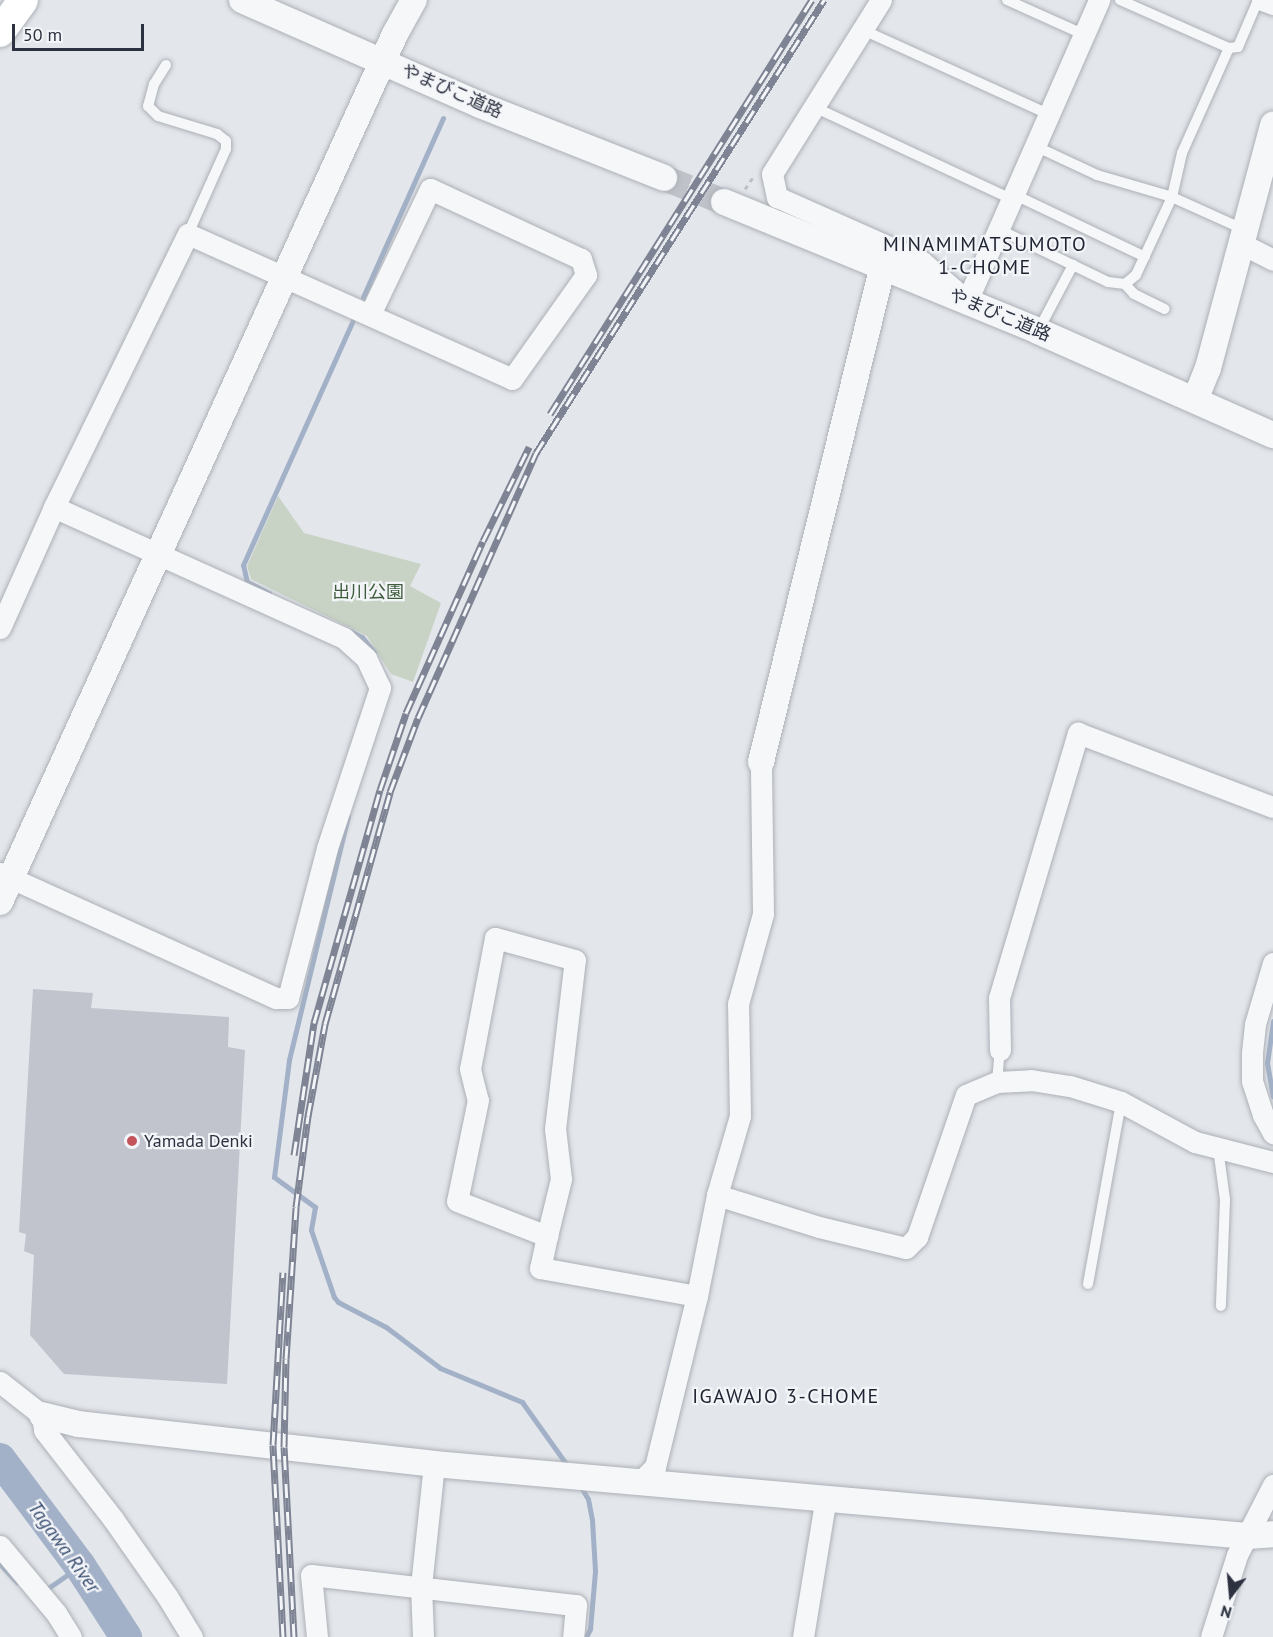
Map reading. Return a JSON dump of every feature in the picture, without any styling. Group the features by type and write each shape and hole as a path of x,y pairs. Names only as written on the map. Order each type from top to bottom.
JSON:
{"main road":[{"path":"0,32 22,0"}],"street":[{"name":"やまびこ道路","path":"242,0 480,105 664,178"},
{"path":"0,902 5,876 158,555 414,0"},
{"path":"880,0 772,174 777,197 921,261 967,301 1099,0"},
{"path":"1260,0 1273,4"},
{"path":"1195,400 1208,368 1273,125"},
{"path":"0,628 54,507 188,234 512,379 586,275 581,259 430,189 370,314"},
{"name":"やまびこ道路","path":"724,202 1038,331 1273,435"},
{"path":"1244,237 1273,260"},
{"path":"638,1484 655,1467 697,1296 717,1195 740,1116 738,1004 764,914 761,762 882,266"},
{"path":"5,876 276,998 288,998 327,848 380,688 366,658 344,638 54,507"},
{"path":"1000,1050 999,998 1078,733 1273,807"},
{"path":"547,1236 458,1201 478,1100 470,1069 495,938 575,960 555,1130 561,1179 540,1268 697,1296"},
{"path":"1273,963 1255,1023 1252,1053 1252,1081 1263,1115 1273,1133"},
{"path":"717,1195 819,1227 906,1248 917,1237 966,1095 997,1082 1031,1080 1061,1084 1121,1102 1195,1142 1273,1162"},
{"path":"0,1382 42,1415 79,1424 434,1464 822,1501 1247,1536 1273,1534"},
{"path":"42,1415 44,1430 133,1548 167,1596 192,1637"},
{"path":"423,1637 421,1586 434,1464"},
{"path":"1211,1637 1237,1555 1273,1485"},
{"path":"802,1637 824,1509 822,1501"},
{"path":"0,1546 56,1613 71,1637"},
{"path":"317,1637 311,1575 576,1605 573,1637"}],"lane":[{"path":"1007,0 1085,34"},
{"path":"1120,0 1229,48 1238,46 1260,0"},
{"path":"862,30 1048,114"},
{"path":"1125,284 1136,275 1172,197 1182,153 1229,48"},
{"path":"166,65 154,84 148,106 158,116 217,134 226,141 226,149 188,234"},
{"path":"814,107 1145,256"},
{"path":"1035,146 1096,175 1172,197 1244,237"},
{"path":"998,229 1108,282 1125,284 1134,294 1165,309"},
{"path":"1038,331 1073,265"},
{"path":"997,1082 1000,1050"},
{"path":"1088,1284 1121,1102"},
{"path":"1218,1148 1225,1200 1221,1306"}],"green space":[{"name":"出川公園","path":"278,496 304,533 421,564 410,586 441,603 413,682 391,674 367,636 251,579 247,566"}],"building":[{"name":"Yamada Denki","path":"33,989 93,993 91,1008 229,1017 228,1047 245,1050 227,1384 64,1374 30,1335 34,1255 24,1251 26,1234 19,1232"}],"waterway":[{"path":"363,297 443,118"},
{"path":"269,593 247,582 243,565 354,318"},
{"path":"350,631 362,637 374,652"},
{"path":"348,816 289,1060 274,1177 315,1207 311,1230 334,1297 338,1302 386,1327 440,1368 522,1402 569,1468"},
{"path":"1273,1021 1267,1063 1273,1096"},
{"name":"Tagawa River","path":"0,1459 80,1566 126,1637"},
{"path":"579,1484 588,1499 592,1520 595,1571 590,1629 586,1637"},
{"path":"0,1564 17,1582"},
{"path":"44,1591 80,1566"}],"tunnel":[{"path":"664,178 724,202"}],"railway":[{"path":"550,414 812,0"},
{"path":"294,1637 284,1447 286,1359 296,1207 308,1116 325,1024 390,792 418,718 536,453 824,0"},
{"path":"294,1155 314,1023 380,790 406,713 483,541 529,447"},
{"path":"283,1272 273,1445 283,1637"}],"place":[{"name":"Yamada Denki","path":"132,1141"}],"district":[{"name":"MINAMIMATSUMOTO 1-CHOME","path":"985,256"},
{"name":"IGAWAJO 3-CHOME","path":"786,1396"}]}
